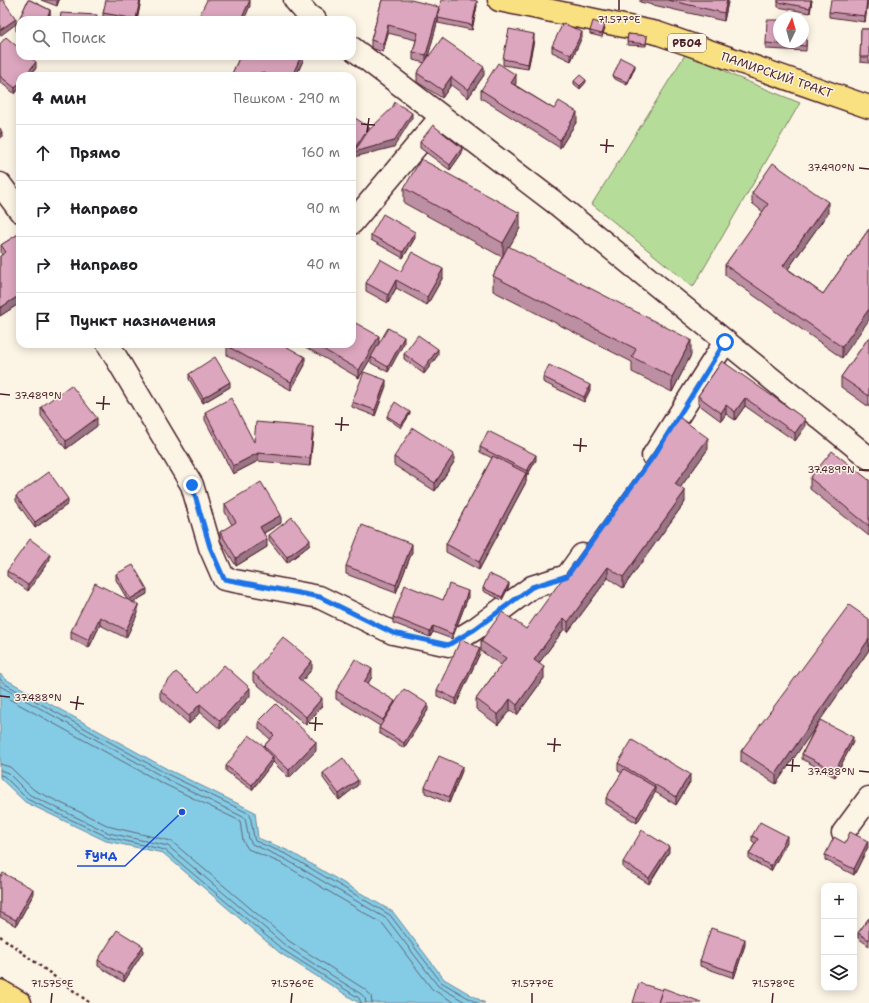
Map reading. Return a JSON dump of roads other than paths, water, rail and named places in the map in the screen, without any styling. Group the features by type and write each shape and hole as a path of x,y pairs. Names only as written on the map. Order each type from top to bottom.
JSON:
{"main road":[{"name":"ПАМИРСКИЙ ТРАКТ","path":"499,0 657,33 869,107"},
{"path":"0,991 20,1003"}],"street":[{"path":"295,0 309,16"},
{"path":"356,51 558,205 869,458"},
{"path":"356,218 441,117"},
{"path":"0,184 16,206"},
{"path":"643,470 657,451 725,342"},
{"path":"110,348 192,485 210,547 224,579 320,597 393,633 448,645 475,629 532,587 567,576 594,538"},
{"path":"843,833 869,798"}],"water":[{"path":"0,674 7,680 169,770 255,812 258,838 289,851 393,912 444,979 485,1003 359,1003 280,953 163,853 106,841 25,802 0,778"}],"place":[{"name":"Ғунд","path":"182,812"}]}
